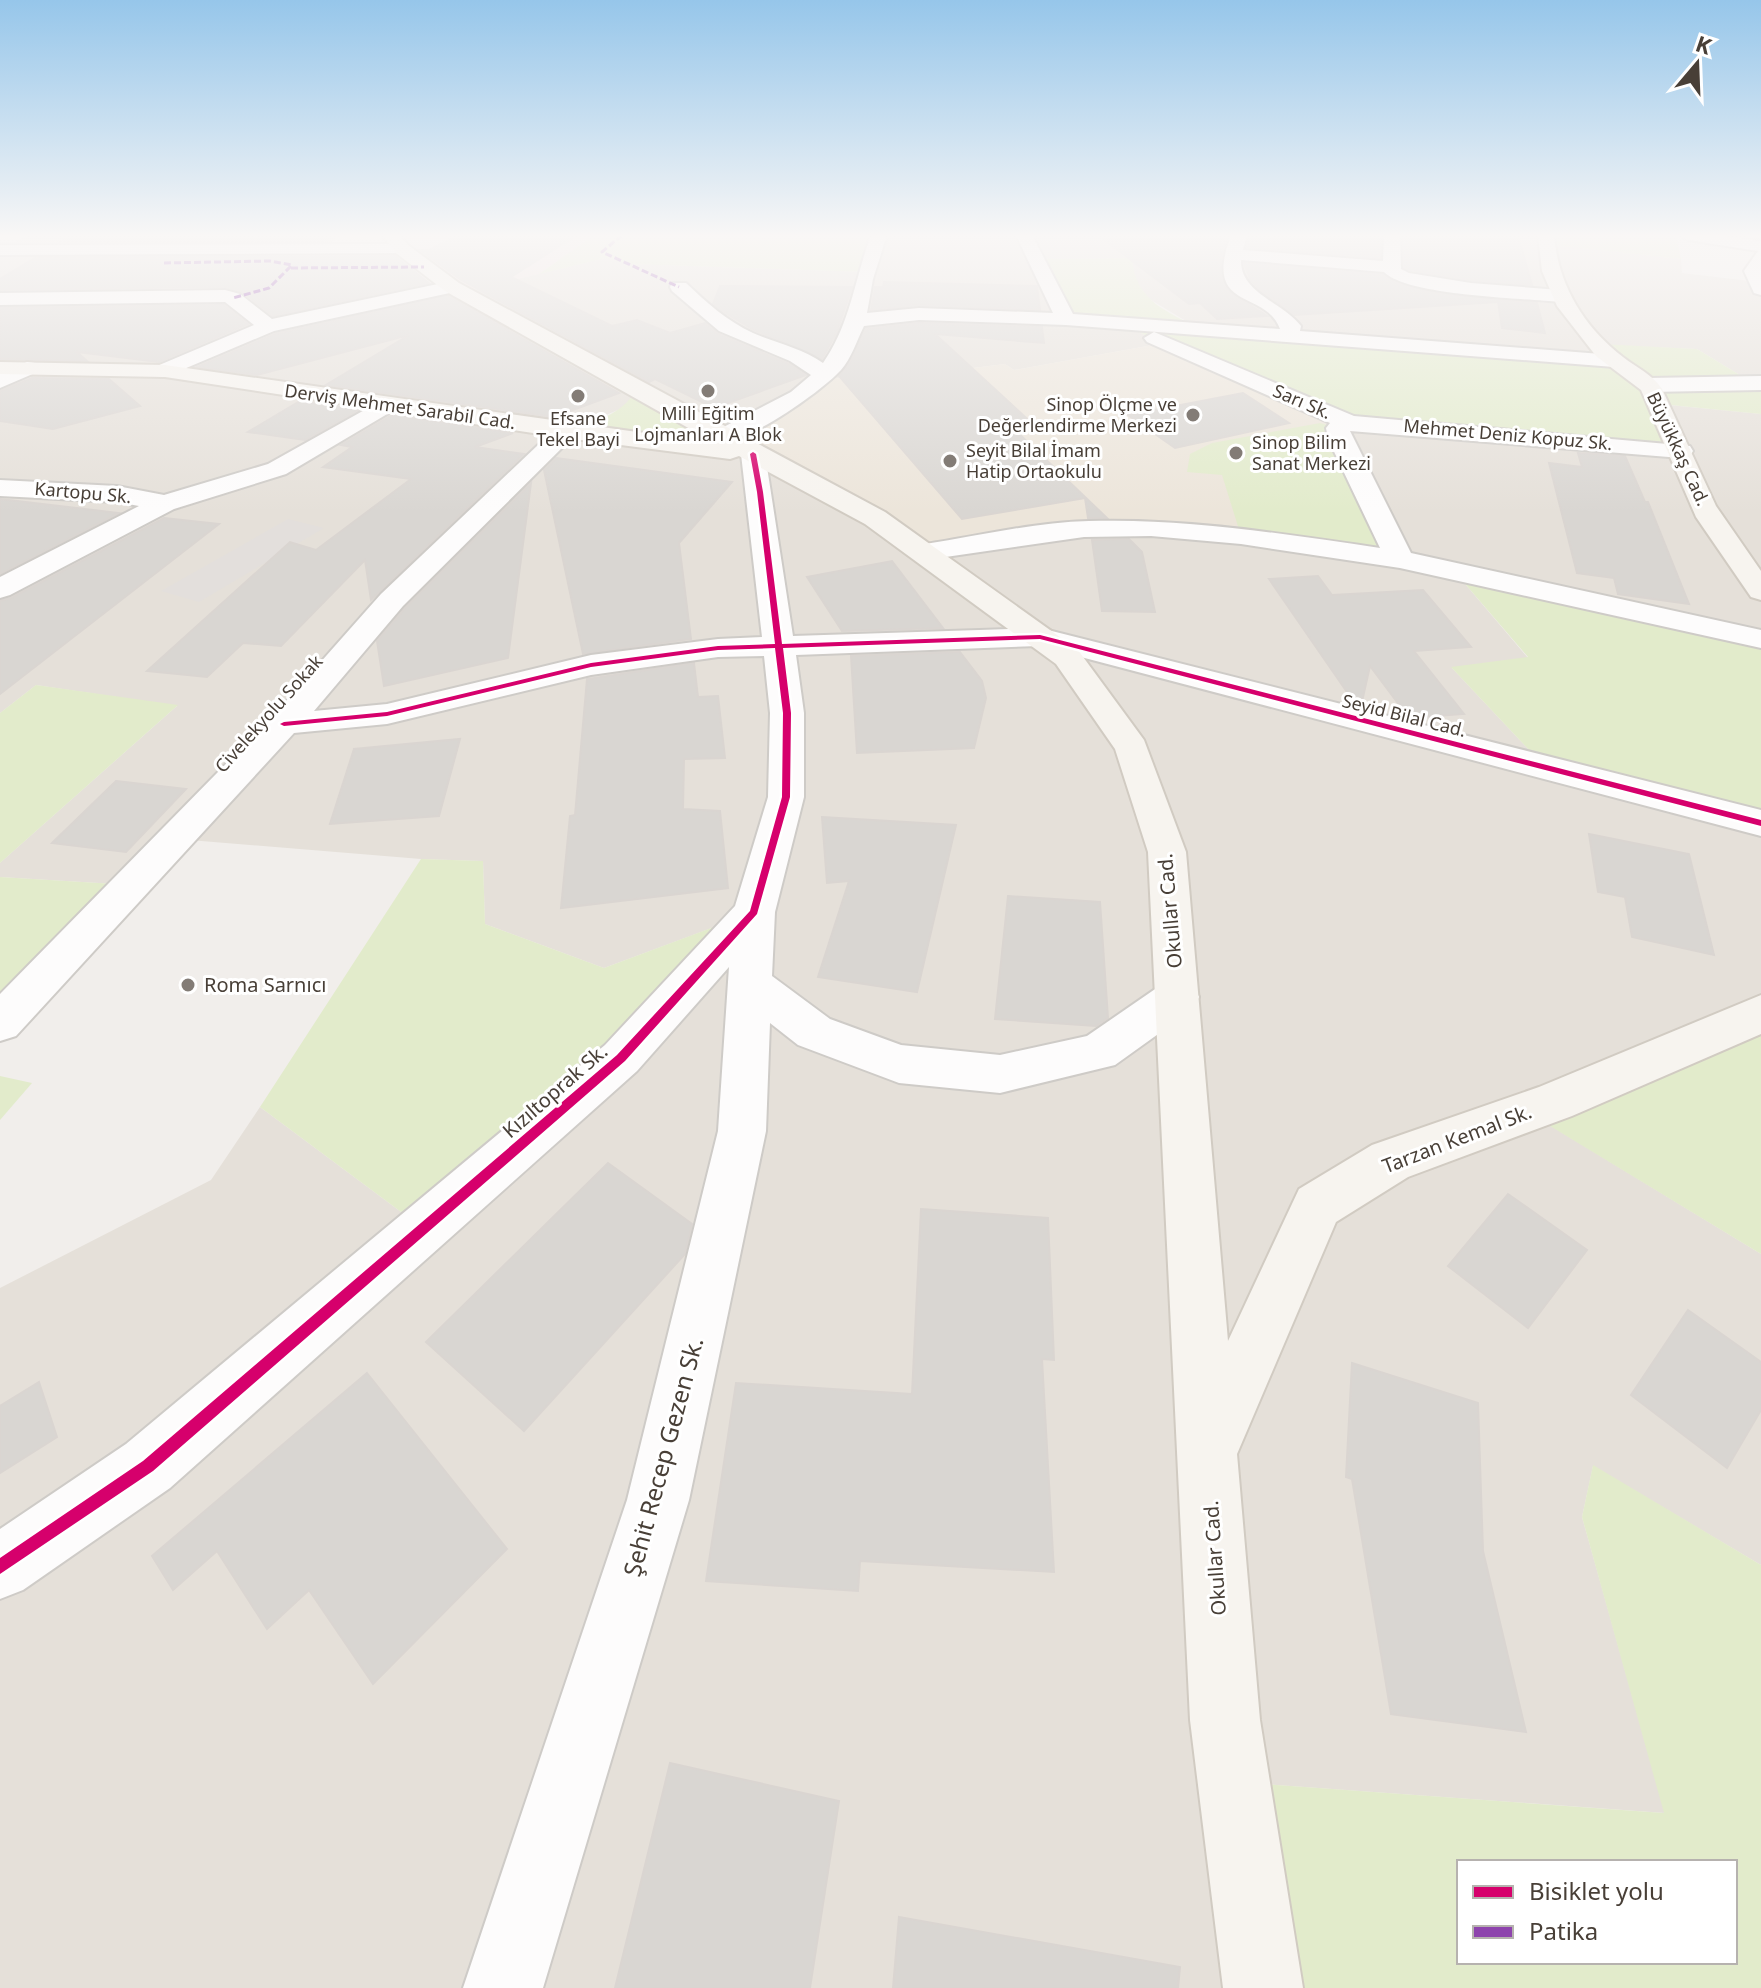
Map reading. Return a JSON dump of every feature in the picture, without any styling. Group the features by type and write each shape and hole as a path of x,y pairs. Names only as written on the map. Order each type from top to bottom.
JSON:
{"main road":[{"name":"Okullar Cad.","path":"512,328 621,401 737,446 875,518 1067,657 1132,748 1167,852 1225,1720 1263,1988"},
{"name":"Büyükkaş Cad.","path":"1584,328 1614,361 1648,385 1681,451 1701,503 1720,537 1756,579"},
{"name":"Derviş Mehmet Sarabil Cad.","path":"0,368 165,371 566,431 621,401"},
{"path":"566,431 737,446"},
{"name":"Tarzan Kemal Sk.","path":"1207,1452 1317,1206 1390,1161 1555,1102 1761,1013"}],"street":[{"path":"165,371 264,328"},
{"path":"728,328 743,337 814,364 824,376"},
{"path":"737,446 824,376 834,365 853,328"},
{"name":"Sarı Sk.","path":"1128,328 1350,423"},
{"path":"1160,328 1614,361"},
{"path":"1288,337 1291,328"},
{"path":"0,381 27,368"},
{"path":"1648,385 1761,383"},
{"path":"0,589 165,503 277,469 386,405"},
{"path":"1350,423 1338,428 1340,439 1400,559"},
{"name":"Mehmet Deniz Kopuz Sk.","path":"1350,423 1681,451"},
{"name":"Civelekyolu Sokak","path":"0,1023 284,724 392,600 566,431"},
{"name":"Kızıltoprak Sk.","path":"0,1567 148,1466 621,1058 754,912 786,797 787,713 779,647 737,446"},
{"name":"Kartopu Sk.","path":"0,488 117,494 165,503"},
{"path":"925,552 1084,529 1151,528 1241,536 1400,559 1761,639"},
{"name":"Seyid Bilal Cad.","path":"284,724 387,714 591,665 718,648 1040,637 1761,823"},
{"name":"Şehit Recep Gezen Sk.","path":"503,1988 658,1500 742,1131 754,912"},
{"path":"750,983 814,1032 899,1064 1000,1074 1099,1052 1177,997"}],"shaded area":[{"path":"0,328 1128,328 1164,343 1014,370 1005,364 861,382 824,376 722,437 627,385 632,396 625,407 568,431 753,454 875,518 925,552 1084,529 1151,528 1241,536 1399,559 1340,439 1338,428 1350,423 1680,451 1659,404 1761,414 1761,573 1747,572 1761,591 1761,639 1455,572 1528,658 1452,668 1547,769 1761,823 1761,1013 1732,1028 1528,1112 1761,1254 1761,1565 1593,1466 1582,1517 1665,1813 1235,1782 1263,1988 0,1988 0,1288 211,1180 260,1107 424,1229 621,1058 752,913 604,968 485,924 483,861 421,859 177,839 132,885 0,877 0,863 177,706 36,685 0,713 0,491 59,490 0,488","holes":["1214,1540 1232,1763 1225,1720"]},
{"path":"1197,328 1761,328 1761,383 1753,383 1697,349 1601,345 1614,361"},
{"path":"1164,343 1350,423 1338,428 1400,559 1151,528 925,552 722,437 824,376 861,382 1005,364 1014,370"},
{"path":"288,519 324,528 199,602 161,591"}],"green space":[{"path":"1128,328 1197,328 1613,361 1600,344 1697,349 1753,383 1761,383 1761,414 1660,404 1681,451 1350,423"},
{"path":"632,396 753,454 566,431 611,414"},
{"path":"1320,423 1338,428 1400,559 1241,536 1222,475 1187,472 1190,454 1212,443"},
{"path":"1454,571 1761,639 1761,823 1547,769 1451,667 1528,657"},
{"path":"36,685 178,705 0,863 0,713"},
{"path":"421,859 483,861 485,924 604,968 754,912 424,1229 260,1107"},
{"path":"0,877 132,885 0,1023"},
{"path":"1761,1013 1761,1254 1527,1112"},
{"path":"0,1076 32,1083 0,1120"},
{"path":"1593,1465 1761,1565 1761,1988 1263,1988 1234,1782 1664,1813 1582,1517"}],"building":[{"path":"0,328 239,328 159,362 77,352 87,361 0,359"},
{"path":"303,328 504,328 619,393 554,417 326,385 409,335 257,375 197,367 275,334"},
{"path":"549,328 657,328 670,333 688,328 711,328 806,375 714,408 655,379 649,382"},
{"path":"750,328 838,328 822,359"},
{"path":"1042,328 1044,343 935,334 1035,426 1014,429 1107,518 1088,518 1085,498 962,519 839,376 850,362 866,329"},
{"path":"1502,328 1544,328 1545,333"},
{"path":"32,378 109,379 140,406 53,429 0,421 0,391"},
{"path":"1243,393 1289,423 1175,448 1128,415"},
{"path":"300,401 359,410 305,440 248,432"},
{"path":"392,415 513,433 475,447 524,454 371,600 365,560 281,646 243,643 207,677 147,671 290,542 316,550 411,479 323,467 352,447 341,445"},
{"path":"1578,453 1625,456 1645,502 1648,502 1689,604 1618,594 1614,578 1577,573 1549,463 1582,467"},
{"path":"556,458 732,482 679,543 691,639 583,654 544,470"},
{"path":"531,483 508,658 384,686 377,641 405,608"},
{"path":"0,499 119,513 0,574"},
{"path":"164,518 219,524 0,694 0,601"},
{"path":"1129,539 1142,552 1155,612 1102,611 1092,540"},
{"path":"892,561 943,628 842,631 807,577"},
{"path":"1318,576 1332,595 1423,590 1471,647 1414,651 1464,714 1409,718 1370,666 1361,706 1356,705 1269,579"},
{"path":"960,652 982,681 986,698 974,748 857,753 851,656"},
{"path":"694,663 698,697 718,696 725,758 684,759 683,809 720,811 728,888 561,908 570,816 575,815 587,679"},
{"path":"460,739 439,816 330,824 354,749"},
{"path":"116,781 186,789 126,852 52,843"},
{"path":"822,817 956,825 917,992 818,977 849,881 827,883"},
{"path":"1589,834 1689,854 1714,955 1632,937 1625,897 1598,892"},
{"path":"1008,896 1100,902 1108,1018 1096,1026 995,1019"},
{"path":"608,1163 692,1224 685,1254 524,1431 426,1342"},
{"path":"1508,1194 1587,1250 1528,1328 1448,1266"},
{"path":"921,1209 1048,1218 1054,1360 1042,1359 1054,1572 860,1561 858,1591 706,1581 736,1383 912,1394"},
{"path":"1688,1310 1761,1362 1761,1410 1727,1468 1631,1395"},
{"path":"1352,1363 1478,1403 1483,1551 1526,1732 1391,1714 1352,1479 1346,1477"},
{"path":"367,1373 507,1549 373,1684 309,1590 267,1629 217,1551 173,1590 152,1556"},
{"path":"39,1382 57,1437 0,1473 0,1406"},
{"path":"670,1763 839,1801 810,1988 615,1988"},
{"path":"899,1917 1180,1967 1178,1988 893,1988"}],"cycle path":[{"path":"0,1567 148,1466 621,1058 754,912 786,797 787,713 753,454"},
{"path":"284,724 387,714 591,665 718,648 1040,637 1761,823"}],"place":[{"name":"Milli Eğitim Lojmanları A Blok","path":"708,391"},
{"name":"Efsane Tekel Bayi","path":"578,396"},
{"name":"Sinop Ölçme ve Değerlendirme Merkezi","path":"1193,415"},
{"name":"Sinop Bilim Sanat Merkezi","path":"1236,453"},
{"name":"Seyit Bilal İmam Hatip Ortaokulu","path":"950,461"},
{"name":"Roma Sarnıcı","path":"188,985"}]}
